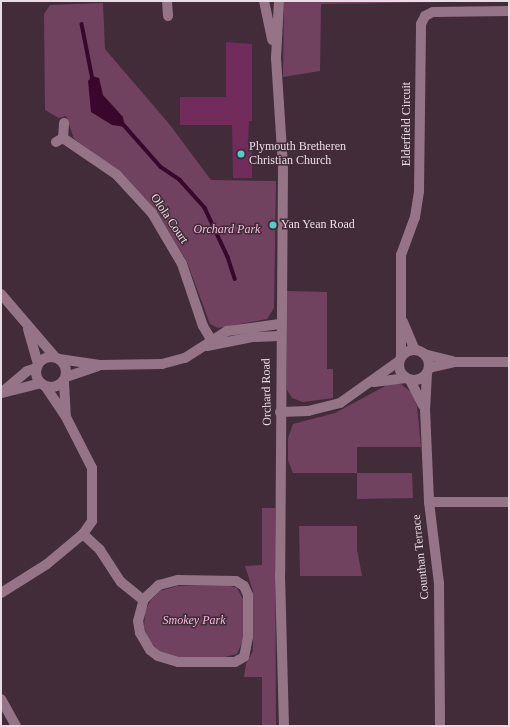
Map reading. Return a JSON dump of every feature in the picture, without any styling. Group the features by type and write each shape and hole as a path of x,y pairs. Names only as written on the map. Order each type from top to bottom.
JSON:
{"street":[{"path":"167,1 168,16"},
{"name":"Orchard Road","path":"264,1 276,58"},
{"name":"Orchard Road","path":"279,1 276,58 283,167 280,412 284,726"},
{"name":"Elderfield Circuit","path":"400,358 401,255 415,217 420,191 421,24 425,16 433,12 509,11"},
{"name":"Olola Court","path":"64,123 60,140 117,175 152,213 182,264 200,320 210,344"},
{"path":"1,294 66,367 66,417"},
{"name":"Elderfield Circuit","path":"401,314 420,352"},
{"path":"1,393 27,371 37,366 45,358 57,358 100,365 162,364 185,358 210,344 227,331 280,324"},
{"path":"1,593 47,564 83,534 92,517 92,468 66,417 43,385 27,325"},
{"path":"210,344 252,336 280,336"},
{"path":"420,352 428,370"},
{"path":"280,412 329,407 372,382 400,358 420,352 455,362 509,362"},
{"path":"400,358 400,371 408,379"},
{"path":"372,382 420,379 428,370 455,362"},
{"path":"1,393 43,385 55,387 65,379 100,365"},
{"name":"Counthan Terrace","path":"428,370 425,409 429,502 439,583 440,726"},
{"name":"Counthan Terrace","path":"408,379 425,409"},
{"path":"429,502 509,502"},
{"path":"83,534 100,550 121,582 143,600"},
{"path":"178,580 241,583 248,595 246,654 235,662 178,662 158,656 150,650 140,633 138,621 143,600 159,585 178,580"},
{"path":"1,699 16,726"}],"green space":[{"path":"284,1 509,1 321,4 320,71 283,77"},
{"name":"Orchard Park","path":"103,3 105,49 170,125 211,180 276,181 274,308 267,319 218,328 210,324 187,262 157,211 124,175 74,139 66,116 59,118 45,110 44,14 50,5"},
{"path":"287,291 327,292 327,369 333,369 333,398 303,402 292,398 287,390"},
{"path":"389,384 401,384 411,392 417,406 421,447 357,447 357,473 293,473 288,460 288,438 293,424 335,413"},
{"path":"357,473 412,473 413,498 357,499"},
{"path":"262,508 275,508 276,726 262,726 262,677 244,677 246,664 253,651 253,591 245,566 262,565"},
{"path":"299,526 357,526 357,550 362,576 300,576"},
{"name":"Smokey Park","path":"227,585 237,588 244,601 244,638 237,654 225,657 175,657 157,650 149,640 144,628 145,612 150,601 160,591 177,586"}],"shaded area":[{"path":"92,76 99,78 103,95 123,117 125,127 112,125 91,112 88,81"}],"building":[{"path":"226,42 252,44 252,121 249,121 248,146 252,152 252,178 233,178 232,125 180,125 180,97 226,97"}],"waterway":[{"path":"82,24 93,80"},
{"path":"123,124 161,167 180,180 205,208 228,257 235,279"}],"place":[{"name":"Plymouth Bretheren Christian Church","path":"241,154"},
{"name":"Yan Yean Road","path":"273,225"}]}
